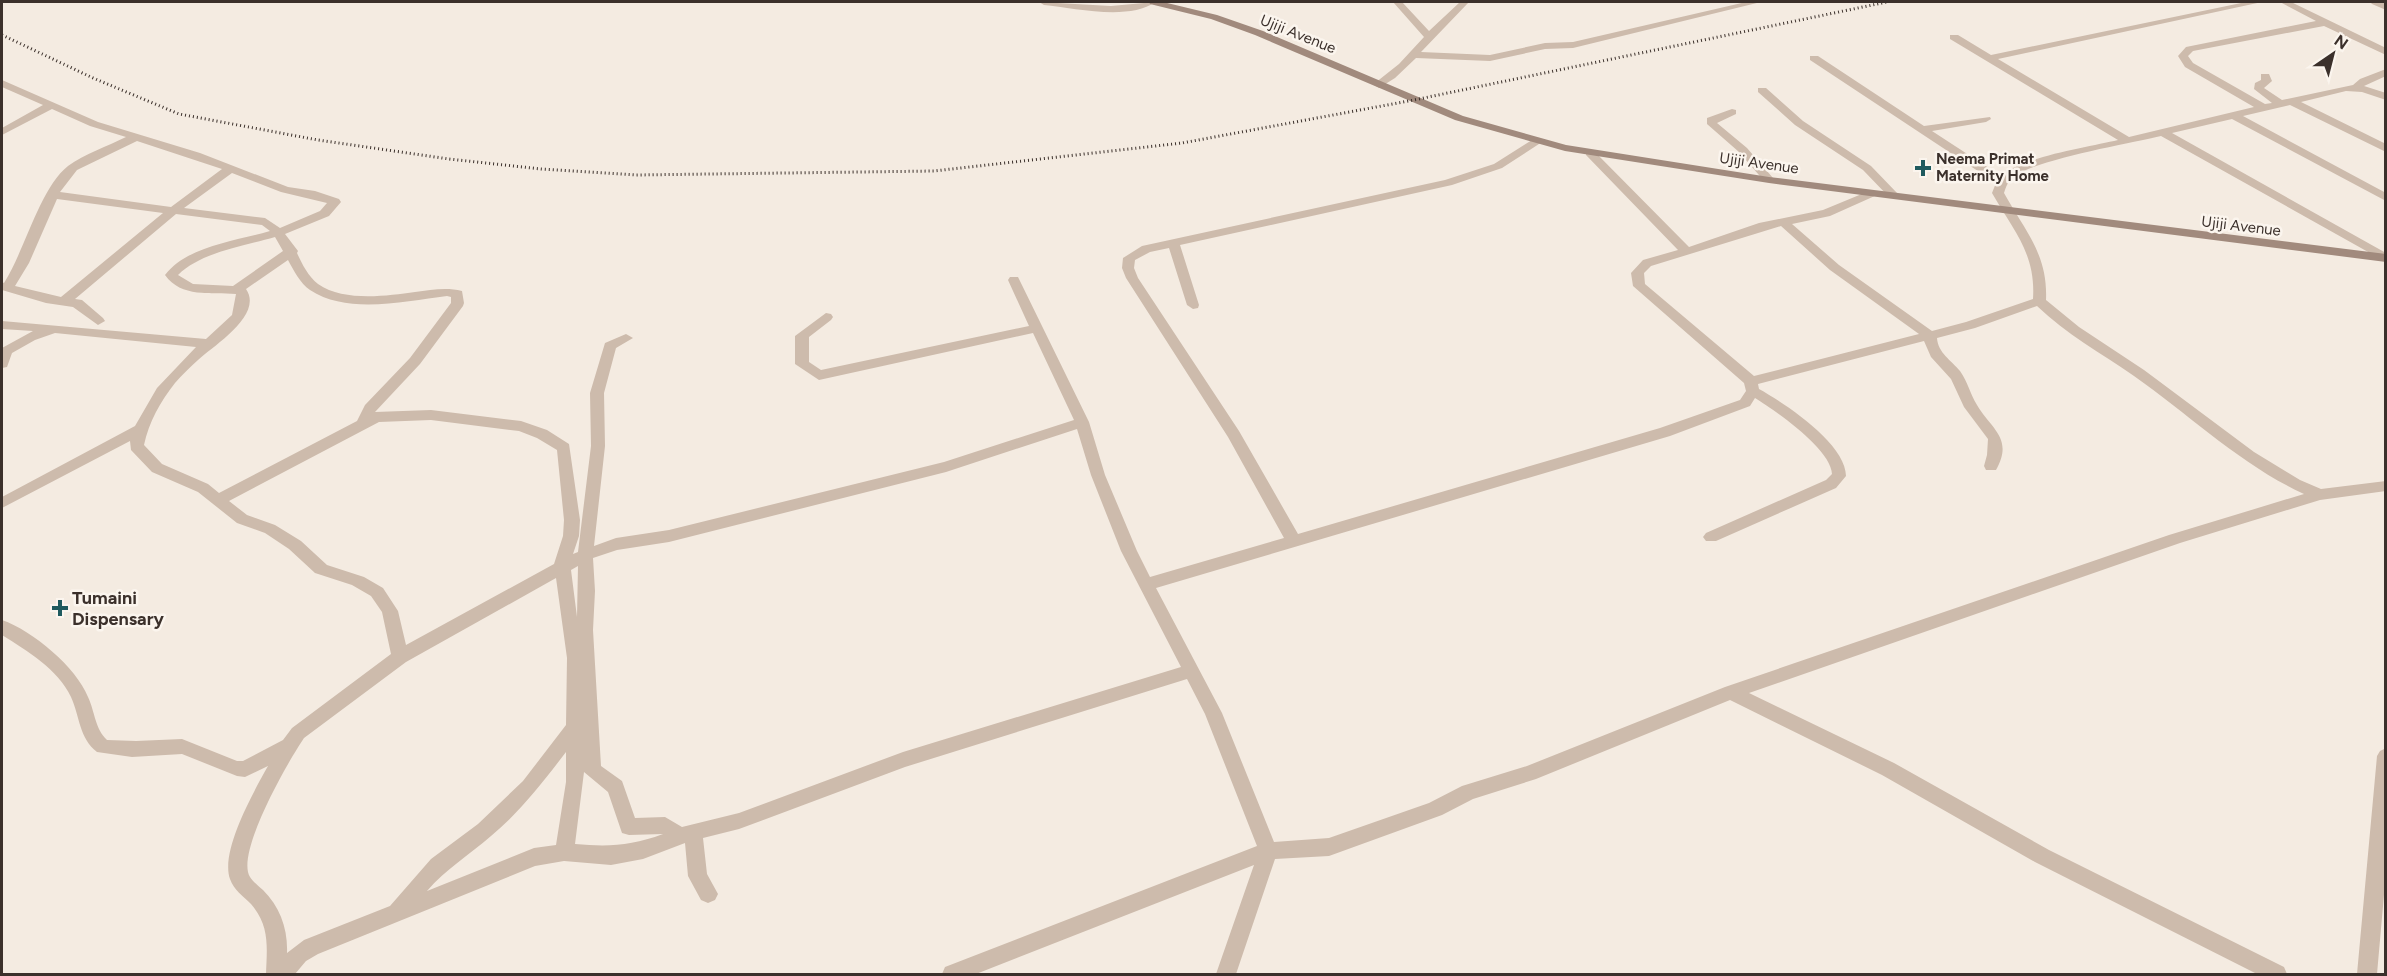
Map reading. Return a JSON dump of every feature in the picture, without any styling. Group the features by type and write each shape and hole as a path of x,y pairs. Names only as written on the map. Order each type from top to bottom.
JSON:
{"main road":[{"name":"Ujiji Avenue","path":"1151,2 1214,17 1259,33 1459,118 1536,142 1590,153 1768,180 2385,258"}],"street":[{"path":"1044,2 1110,9 1127,9 1151,2"},
{"path":"1397,2 1428,35"},
{"path":"1379,85 1401,70 1428,35 1465,2"},
{"path":"1414,55 1490,58 1545,46 1573,45 1756,2"},
{"path":"1989,58 2257,2"},
{"path":"2284,2 2385,52"},
{"path":"2375,2 2385,7"},
{"path":"2265,108 2189,64 2183,56 2190,49 2326,22"},
{"path":"1954,37 2026,78 2126,140"},
{"path":"1814,57 2002,182"},
{"path":"2356,88 2364,81 2385,72"},
{"path":"2265,76 2267,80 2259,85 2259,89 2385,149"},
{"path":"2,83 50,106 134,138 196,155 229,170 285,190 315,195 335,202 332,207 313,218 276,234 188,260 172,270 171,275 180,284 236,290 242,292 243,297 237,318 185,364 148,413 139,430 136,446 150,462 203,488 242,519 270,529 295,545 321,569 358,581 377,592 390,611 400,657"},
{"path":"2320,495 2296,486 2260,465 2138,373 2058,319 2039,301 2040,275 2029,241 1998,193 2002,182 2010,174 2039,162 2126,140 2356,88 2385,97"},
{"path":"1762,90 1799,123 1867,168 1894,196"},
{"path":"2,132 50,106"},
{"path":"1731,112 1713,117 1713,124 1743,150 1768,180"},
{"path":"2235,116 2385,198"},
{"path":"1923,129 1986,119"},
{"path":"2164,133 2385,258"},
{"path":"4,286 16,276 39,230 40,221 52,195 74,168 134,138"},
{"path":"1294,541 1228,426 1128,268 1130,258 1134,254 1173,242 1448,183 1498,166 1536,142"},
{"path":"1590,153 1687,252"},
{"path":"64,301 174,210 229,170"},
{"path":"1711,537 1831,484 1839,476 1838,464 1783,410 1752,386 1639,286 1636,277 1639,269 1647,263 1783,221 1826,213 1873,193"},
{"path":"52,195 265,222 292,251 301,273 317,289 364,301 455,293 459,297 415,361 370,408 364,421"},
{"path":"1783,221 1814,253 1930,336 1931,348 1956,376 1970,406 1995,436 1998,447 1991,466"},
{"path":"1173,242 1193,305"},
{"path":"236,290 292,251"},
{"path":"1014,280 1082,422 1106,494 1129,550 1213,713 1268,851 1226,975"},
{"path":"4,286 46,299 80,304 90,317 98,321"},
{"path":"1752,386 2018,311 2039,301"},
{"path":"825,317 802,336 802,364 819,375 943,351 1037,328"},
{"path":"2,325 208,344"},
{"path":"2,364 6,351 30,337 54,329"},
{"path":"626,338 610,346 597,393 598,446 585,555 587,591 585,630 592,770 616,787 628,827 665,825 686,834"},
{"path":"1147,584 1674,429 1745,403 1752,386"},
{"path":"220,500 364,421 376,417 431,415 521,426 542,434 561,446 566,452 572,520 571,536 562,565 575,658 575,782 564,852"},
{"path":"2,627 37,650 63,672 77,693 90,731 100,746 134,749 175,746 190,748 227,767 245,769 287,746 318,717 400,657 562,565 585,555 616,544 669,536 946,467 1082,422"},
{"path":"2,503 139,430"},
{"path":"952,975 1268,851 1329,847 1435,809 1468,792 1530,773 1731,692 2116,558 2320,495 2385,486"},
{"path":"283,975 299,954 311,947 534,857 564,852 621,855 686,834 739,821 903,760 1190,671"},
{"path":"1731,692 1888,769 2042,856 2277,975"},
{"path":"396,911 438,865 485,830 528,787 575,727"},
{"path":"276,975 278,930 268,909 240,880 237,869 247,832 268,780 287,746"},
{"path":"2367,975 2383,822 2385,756"},
{"path":"686,834 698,876 708,894"}],"railway":[{"path":"2,35 93,78 179,114 318,140 449,159 541,169 636,175 934,171 1182,143 1414,100 1887,2"}],"place":[{"name":"Neema Primat Maternity Home","path":"1923,168"},
{"name":"Tumaini Dispensary","path":"60,608"}]}
